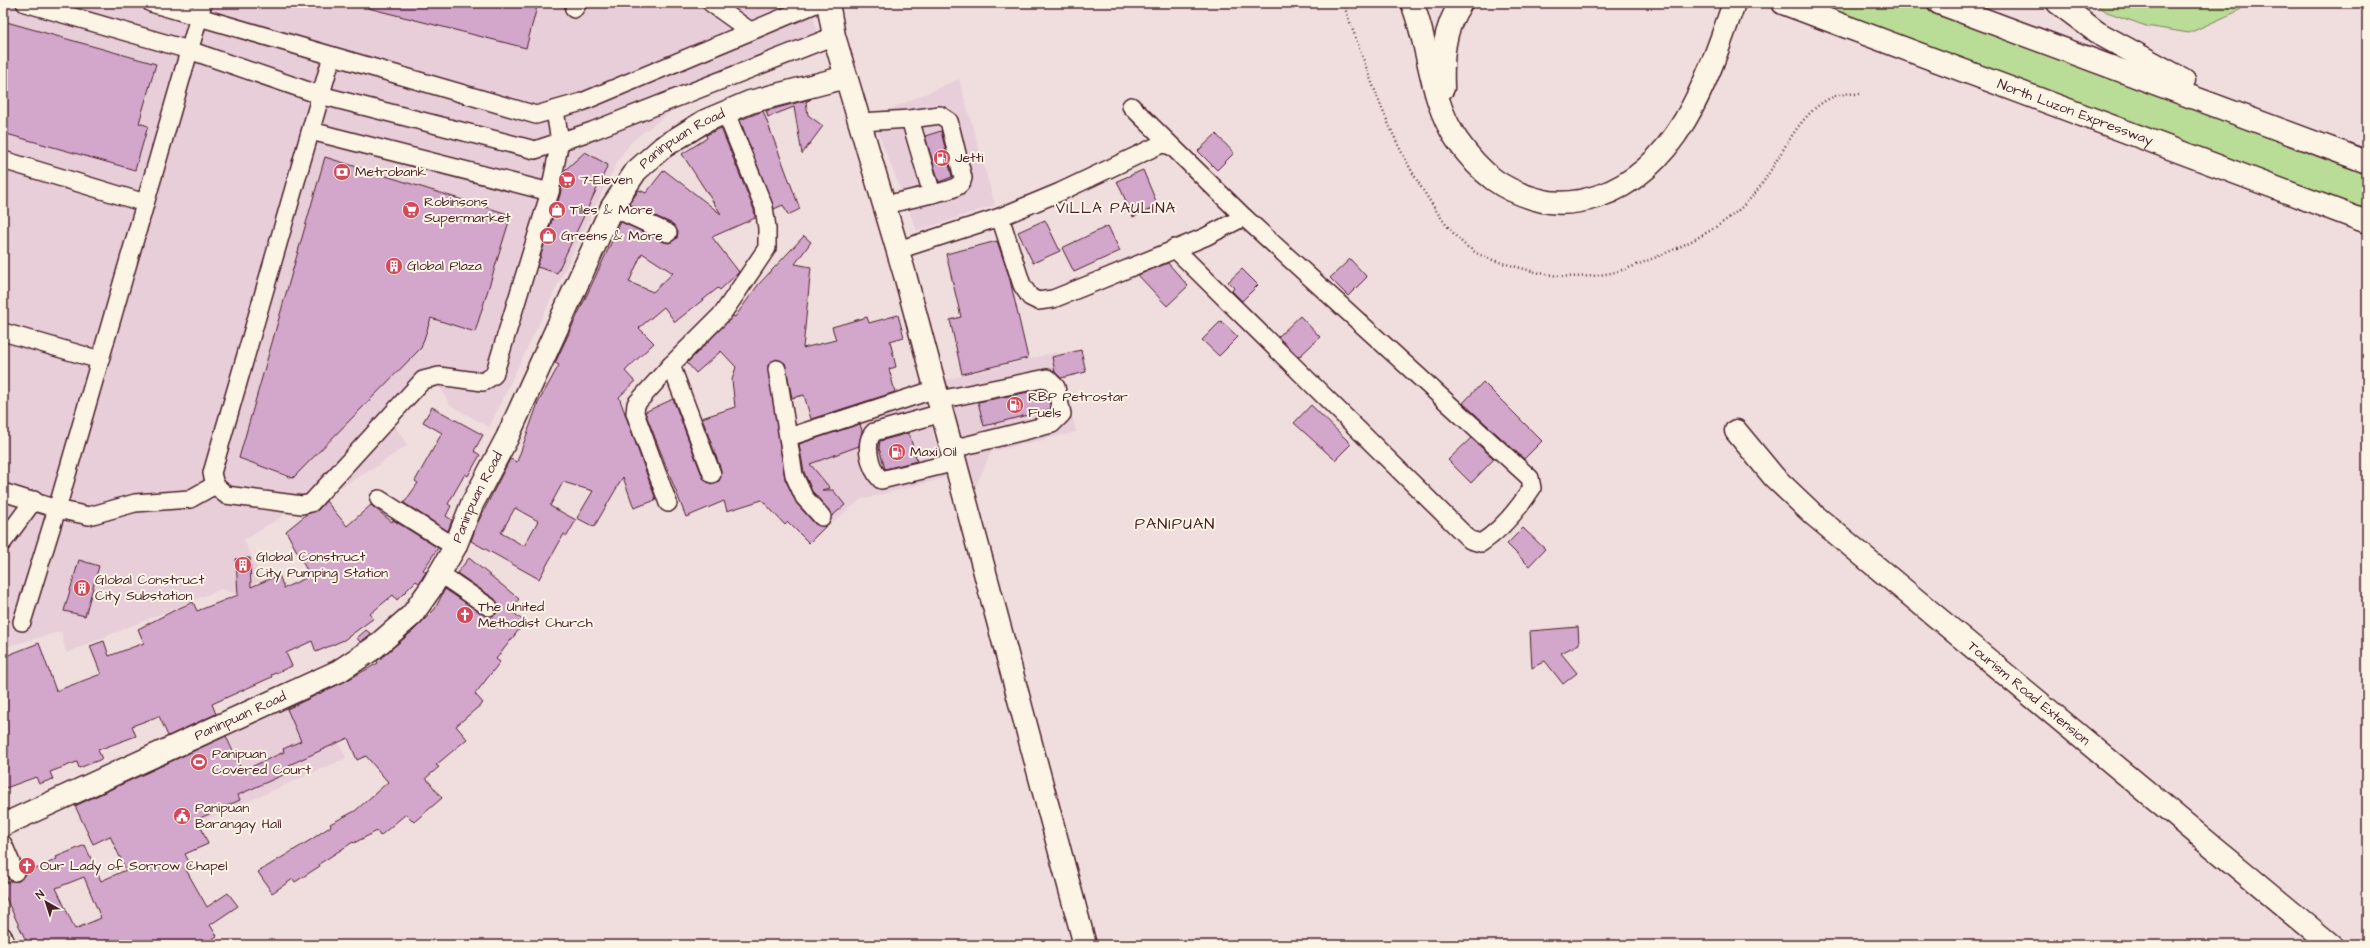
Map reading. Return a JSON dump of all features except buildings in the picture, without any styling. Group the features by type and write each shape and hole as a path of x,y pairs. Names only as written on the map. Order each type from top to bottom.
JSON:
{"main road":[{"path":"828,3 834,36 852,101 861,122 898,250 1086,945"},
{"path":"1412,3 1422,34 1433,83 1446,121 1456,139 1471,159 1488,177 1506,190 1547,202 1568,203 1590,199 1613,191 1654,162 1682,124 1718,50 1734,3"},
{"path":"1446,121 1442,52 1455,12 1461,3"},
{"name":"North Luzon Expressway","path":"1783,3 2367,222"},
{"path":"1939,3 2367,162"},
{"path":"2058,3 2098,33 2267,124"},
{"name":"Paninpuan Road","path":"3,825 339,671 374,648 412,615 455,546 472,504 507,438 612,207 636,171 663,147 706,121 750,102 846,77"},
{"name":"Tourism Road Extension","path":"1736,431 1774,477 1814,515 2331,945"}],"street":[{"path":"25,3 189,50 320,94 535,150 592,131 834,36"},
{"path":"151,3 201,10 332,56 536,115 555,111 582,102 818,3"},
{"path":"711,3 750,31"},
{"path":"22,622 58,509 201,10"},
{"path":"332,56 212,473 215,485 226,496 302,505 310,503 423,380 439,376 483,382 494,375 550,192 560,141 555,111"},
{"path":"1131,106 1244,217 1530,478 1532,488 1529,493 1492,536 1481,543 1470,540 1174,248"},
{"path":"668,503 636,413 636,404 671,365 723,313 755,269 767,248 767,228 764,207 726,113"},
{"path":"861,122 910,119 940,115 949,121 963,178 962,183 958,186 932,194 885,205"},
{"path":"910,119 932,194"},
{"path":"311,131 550,192"},
{"path":"898,250 1000,217 1060,192 1157,146 1164,144 1171,146"},
{"path":"3,160 145,203"},
{"path":"612,207 668,234"},
{"path":"1000,217 1022,285 1030,297 1038,301 1053,299 1174,248 1205,237 1244,217"},
{"path":"3,332 100,360"},
{"path":"671,365 712,474"},
{"path":"777,369 794,475 799,488 822,517"},
{"path":"788,437 939,400 1047,378 1056,387 1062,414 1052,424 881,480 876,475 868,446 868,438 874,432 939,400"},
{"path":"3,492 34,500 58,509 89,516 135,503 190,499 215,485"},
{"path":"379,499 455,546"},
{"path":"3,542 34,500"},
{"path":"439,573 489,607"},
{"path":"3,844 15,872"},
{"path":"3,936 7,945"}],"shaded area":[{"path":"3,3 810,3 822,48 677,107 632,141 618,160 489,427 450,405 435,379 393,422 407,445 373,469 335,490 289,512 244,540 262,580 236,594 221,589 66,653 61,631 3,648"},
{"path":"959,79 995,205 917,231 872,117"},
{"path":"1057,352 1076,432 991,452 973,493 945,380"},
{"path":"924,400 945,478 860,500 833,522 803,491 792,442"},
{"path":"313,685 346,758 199,823 187,795 243,770 223,725"}],"green space":[{"path":"1814,3 1916,3 2367,173 2367,210"},
{"path":"2094,3 2249,3 2238,11 2189,33 2146,26 2107,12"}],"place":[{"name":"Jetti","path":"942,158"},
{"name":"Metrobank","path":"342,172"},
{"name":"7-Eleven","path":"567,180"},
{"name":"Robinsons Supermarket","path":"411,210"},
{"name":"Tiles & More","path":"557,210"},
{"name":"Greens & More","path":"548,236"},
{"name":"Global Plaza","path":"394,266"},
{"name":"RBP Petrostar Fuels","path":"1015,405"},
{"name":"Maxi Oil","path":"897,452"},
{"name":"Global Construct City Pumping Station","path":"243,565"},
{"name":"Global Construct City Substation","path":"82,588"},
{"name":"The United Methodist Church","path":"465,615"},
{"name":"Panipuan Covered Court","path":"199,762"},
{"name":"Panipuan Barangay Hall","path":"182,816"},
{"name":"Our Lady of Sorrow Chapel","path":"27,866"}],"district":[{"name":"VILLA PAULINA","path":"1116,208"},
{"name":"PANIPUAN","path":"1175,524"}]}
